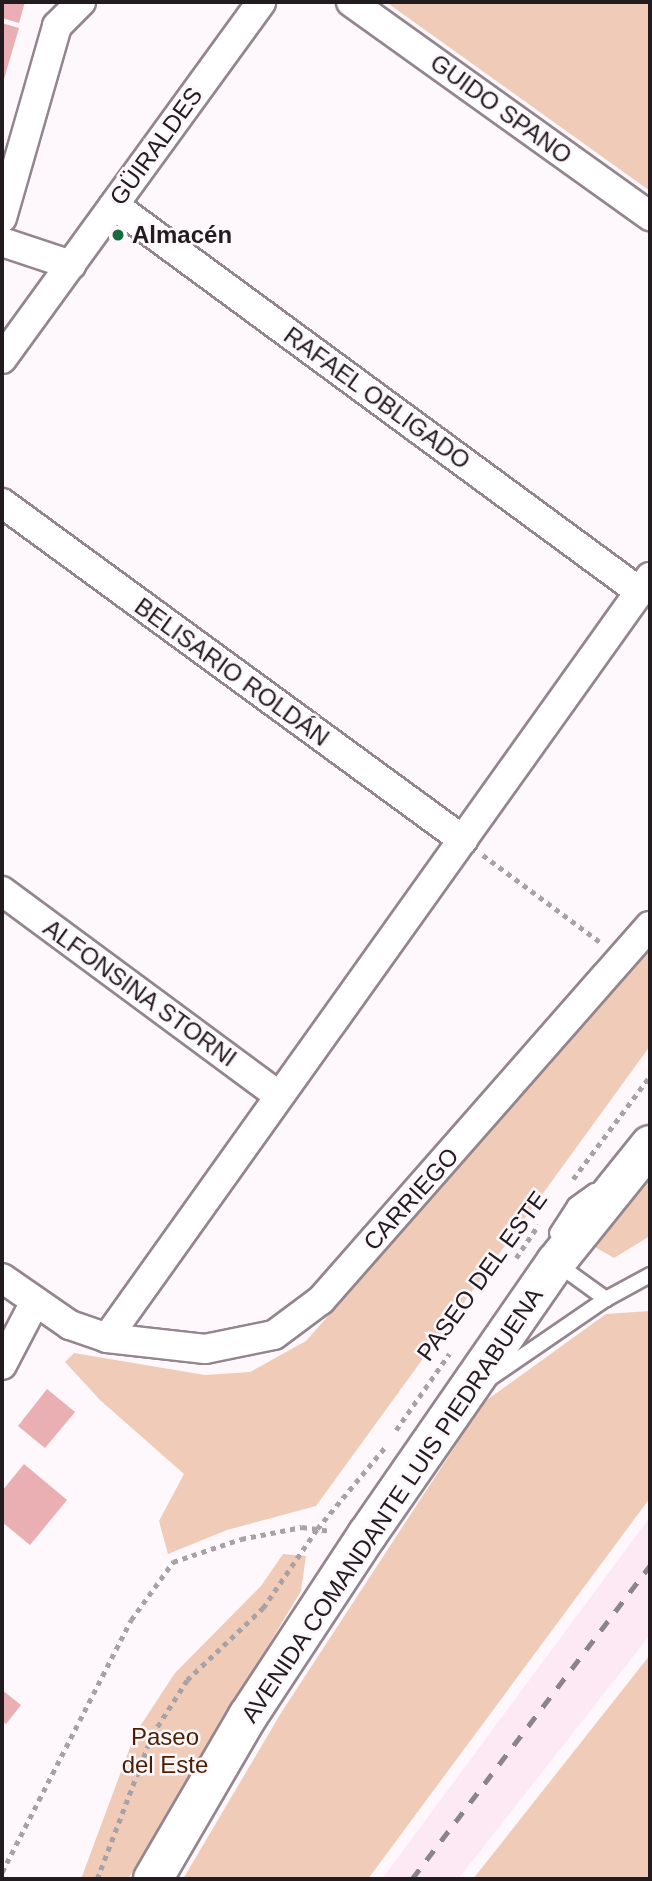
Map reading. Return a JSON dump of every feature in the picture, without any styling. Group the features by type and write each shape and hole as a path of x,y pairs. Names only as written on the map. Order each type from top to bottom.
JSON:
{"main road":[{"name":"AVENIDA COMANDANTE LUIS PIEDRABUENA","path":"153,1879 248,1716 367,1535 556,1262 650,1144"}],"street":[{"path":"2,218 57,26 80,2"},
{"name":"GÜIRALDES","path":"2,359 11,331 71,265 261,2"},
{"name":"GUIDO SPANO","path":"351,2 650,216"},
{"name":"RAFAEL OBLIGADO","path":"114,205 645,584"},
{"path":"2,242 71,265"},
{"name":"BELISARIO ROLDÁN","path":"2,503 463,840"},
{"path":"107,1338 278,1094 645,584"},
{"name":"ALFONSINA STORNI","path":"2,891 278,1094"},
{"name":"CARRIEGO","path":"2,1278 70,1325 107,1338 205,1349 274,1335 321,1300 650,926"},
{"path":"2,1365 36,1302"}],"lane":[{"path":"556,1262 606,1299"},
{"path":"463,1398 606,1299 650,1275"}],"path":[{"path":"463,840 623,959"},
{"name":"PASEO DEL ESTE","path":"564,1191 650,1076"},
{"name":"PASEO DEL ESTE","path":"511,1266 539,1222"},
{"name":"PASEO DEL ESTE","path":"97,1879 152,1735 187,1681 263,1608 317,1529 390,1441 421,1389 453,1349"},
{"path":"2,1872 131,1620 173,1562 242,1539 302,1527 367,1535"}],"shaded area":[{"path":"650,1517 650,1635 458,1879 382,1879"}],"green space":[{"path":"386,2 650,2 650,191"},
{"path":"650,949 650,1046 316,1506 227,1530 168,1554 159,1521 184,1474 100,1400 65,1362 74,1353 205,1375 250,1372 306,1341"},
{"path":"650,1171 650,1236 614,1258 595,1247"},
{"path":"650,1311 650,1498 368,1879 183,1879 281,1713 484,1402 606,1314"},
{"name":"Paseo del Este","path":"283,1554 306,1556 301,1591 128,1879 81,1879 135,1734 175,1673 261,1586"},
{"path":"650,1655 650,1879 473,1879"}],"building":[{"path":"2,2 25,2 19,23 2,18"},
{"path":"2,23 19,28 4,79 2,79"},
{"path":"47,1389 75,1412 45,1448 18,1426"},
{"path":"24,1464 67,1500 30,1545 2,1522 2,1491"},
{"path":"2,1690 21,1705 6,1724 2,1721"}],"railway":[{"path":"412,1879 650,1565"}],"place":[{"name":"Almacén","path":"118,235"}]}
